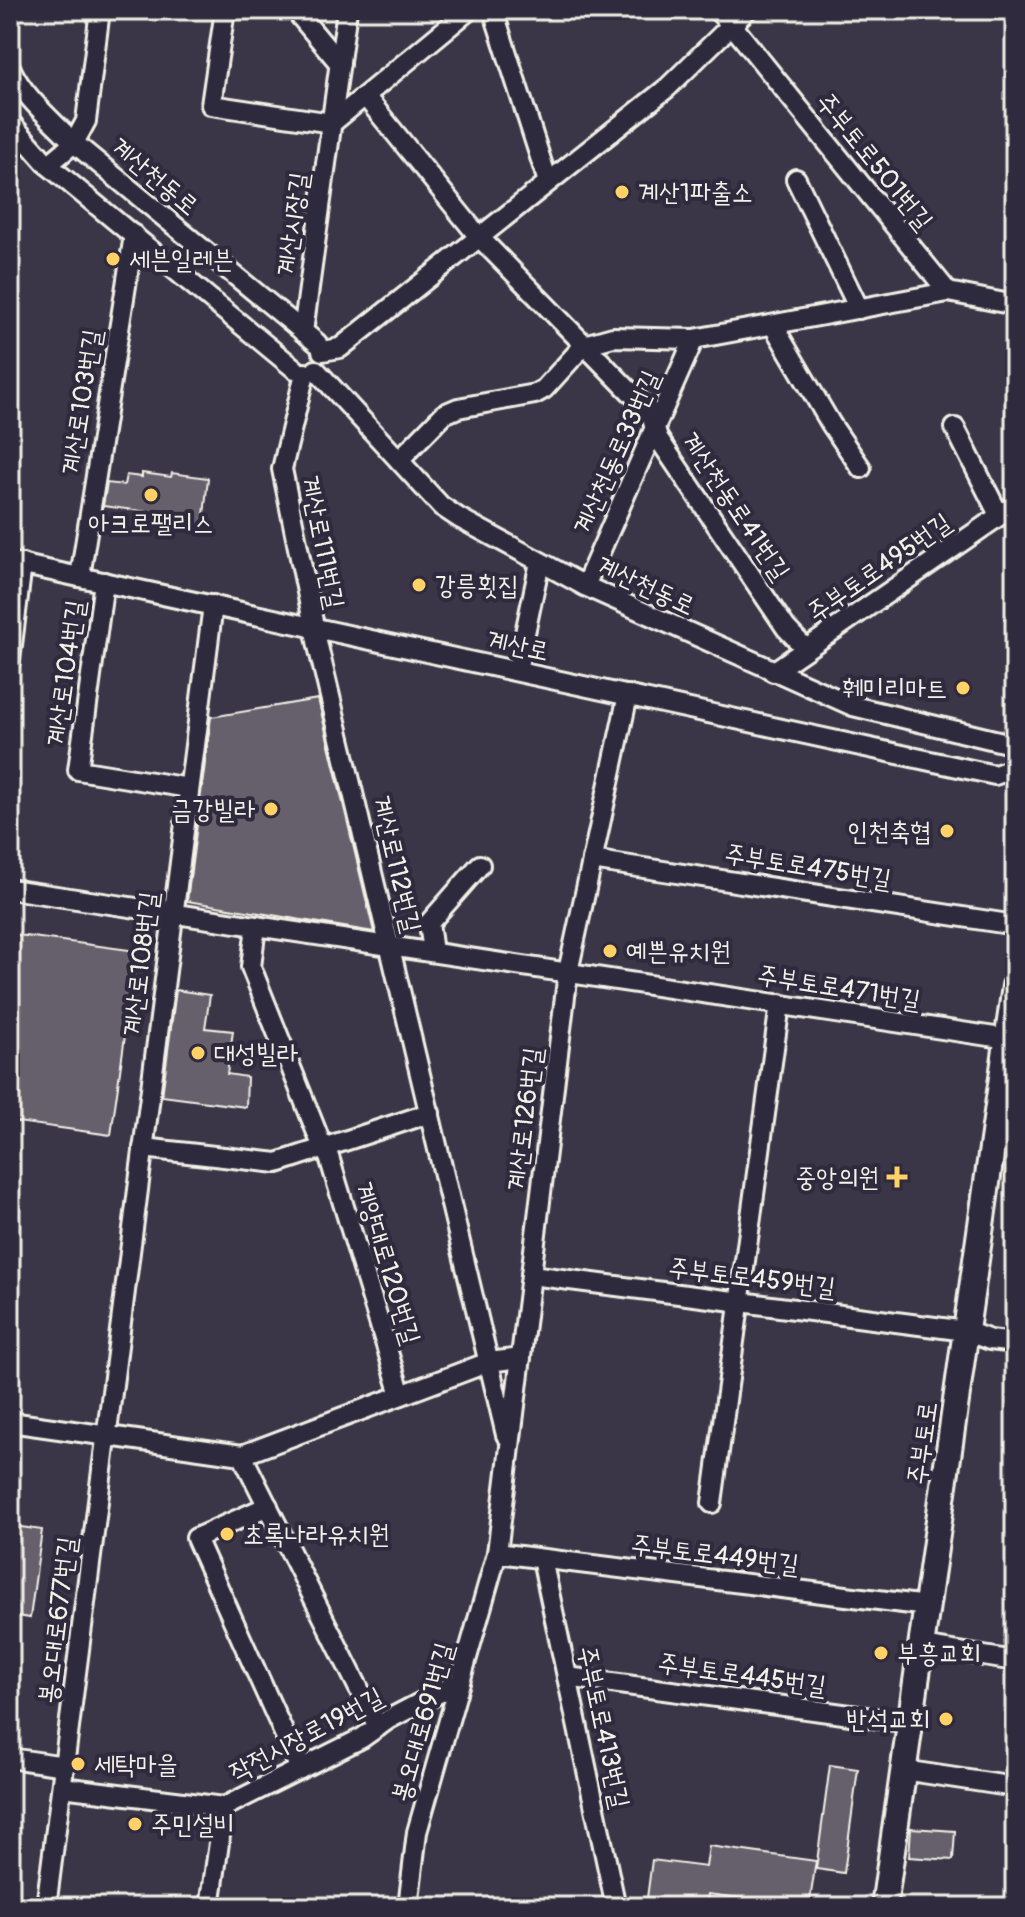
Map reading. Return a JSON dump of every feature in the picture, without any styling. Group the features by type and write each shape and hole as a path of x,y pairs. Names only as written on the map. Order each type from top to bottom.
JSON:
{"main road":[{"name":"주부토로","path":"884,1907 1011,1039 1015,986"}],"street":[{"path":"48,165 74,143 86,121 100,10"},
{"path":"225,10 211,105 332,123 469,10"},
{"path":"295,10 340,64"},
{"name":"계산시장길","path":"314,342 332,123 347,10"},
{"path":"493,10 548,182"},
{"name":"주부토로501번길","path":"717,10 948,292"},
{"path":"314,342 323,362 306,370 290,357 293,347 309,340 340,348 667,88 747,10"},
{"name":"계산천동로","path":"10,67 14,77 42,111 74,143 314,342"},
{"path":"365,96 479,237"},
{"name":"계산천동로","path":"10,122 48,165 306,370 399,460 441,506 459,518 585,586 853,706 1015,745"},
{"path":"796,179 859,309"},
{"name":"계산로103번길","path":"80,577 134,235"},
{"name":"계산천동로41번길","path":"479,237 650,412 658,438 786,628 806,649"},
{"path":"399,460 444,414 458,408 535,394 544,389 584,345 613,337 694,339 948,292 1015,305"},
{"path":"773,325 831,424 861,468"},
{"name":"계산천동로33번길","path":"585,586 694,339"},
{"name":"계산로111번길","path":"306,370 282,469 314,627"},
{"path":"955,428 1007,510"},
{"name":"주부토로495번길","path":"773,672 1007,510"},
{"path":"517,671 540,562"},
{"path":"10,661 16,563"},
{"name":"계산로","path":"16,563 995,775 1015,768"},
{"name":"계산로104번길","path":"104,582 78,770 189,788"},
{"name":"계산로108번길","path":"106,1435 213,605"},
{"name":"계산로112번길","path":"314,627 510,1449"},
{"name":"계산로126번길","path":"497,1553 568,972 628,695"},
{"name":"주부토로475번길","path":"592,860 1015,925"},
{"path":"433,952 429,923 480,865"},
{"name":"주부토로471번길","path":"10,889 1011,1039"},
{"name":"계양대로120번길","path":"256,926 251,967 329,1157 401,1395"},
{"path":"712,1503 780,1004"},
{"path":"143,1148 277,1163 430,1113"},
{"name":"주부토로459번길","path":"531,1275 966,1331 990,1340 1015,1343"},
{"path":"10,1422 242,1455 489,1362 521,1358"},
{"name":"봉오대로677번길","path":"46,1907 106,1435"},
{"path":"242,1455 378,1727"},
{"path":"268,1506 196,1538 300,1769"},
{"name":"주부토로449번길","path":"497,1553 927,1606"},
{"name":"봉오대로691번길","path":"408,1907 417,1832 497,1553"},
{"name":"주부토로413번길","path":"542,1559 616,1907"},
{"path":"921,1646 1015,1661"},
{"name":"주부토로445번길","path":"567,1677 910,1723"},
{"name":"작전시장로19번길","path":"210,1907 224,1807 362,1738 389,1719 460,1682"},
{"path":"10,1758 65,1766"},
{"path":"903,1770 1015,1787"},
{"path":"62,1787 224,1807"}],"building":[{"name":"아크로팰리스","path":"142,473 208,478 203,525 171,522 172,515 103,506 107,483 124,485 126,475 142,477"},
{"name":"금강빌라","path":"318,699 374,932 187,901 211,717"},
{"path":"10,934 137,951 111,1135 10,1121"},
{"name":"대성빌라","path":"176,990 210,995 205,1028 233,1031 227,1074 247,1077 246,1107 162,1096"},
{"path":"14,1526 42,1530 30,1618 10,1615 10,1549"},
{"path":"830,1765 858,1769 844,1873 816,1869"},
{"path":"911,1828 955,1831 953,1860 909,1857"},
{"path":"709,1846 816,1861 809,1907 708,1894 706,1906 647,1898 652,1860 706,1867"}],"place":[{"name":"계산1파출소","path":"622,192"},
{"name":"세븐일레븐","path":"113,259"},
{"name":"아크로팰리스","path":"151,495"},
{"name":"강릉횟집","path":"419,585"},
{"name":"훼미리마트","path":"963,688"},
{"name":"금강빌라","path":"271,809"},
{"name":"인천축협","path":"947,831"},
{"name":"예쁜유치원","path":"610,951"},
{"name":"대성빌라","path":"198,1053"},
{"name":"중앙의원","path":"897,1177"},
{"name":"초록나라유치원","path":"227,1534"},
{"name":"부흥교회","path":"881,1653"},
{"name":"반석교회","path":"946,1719"},
{"name":"세탁마을","path":"78,1764"},
{"name":"주민설비","path":"135,1824"}]}
